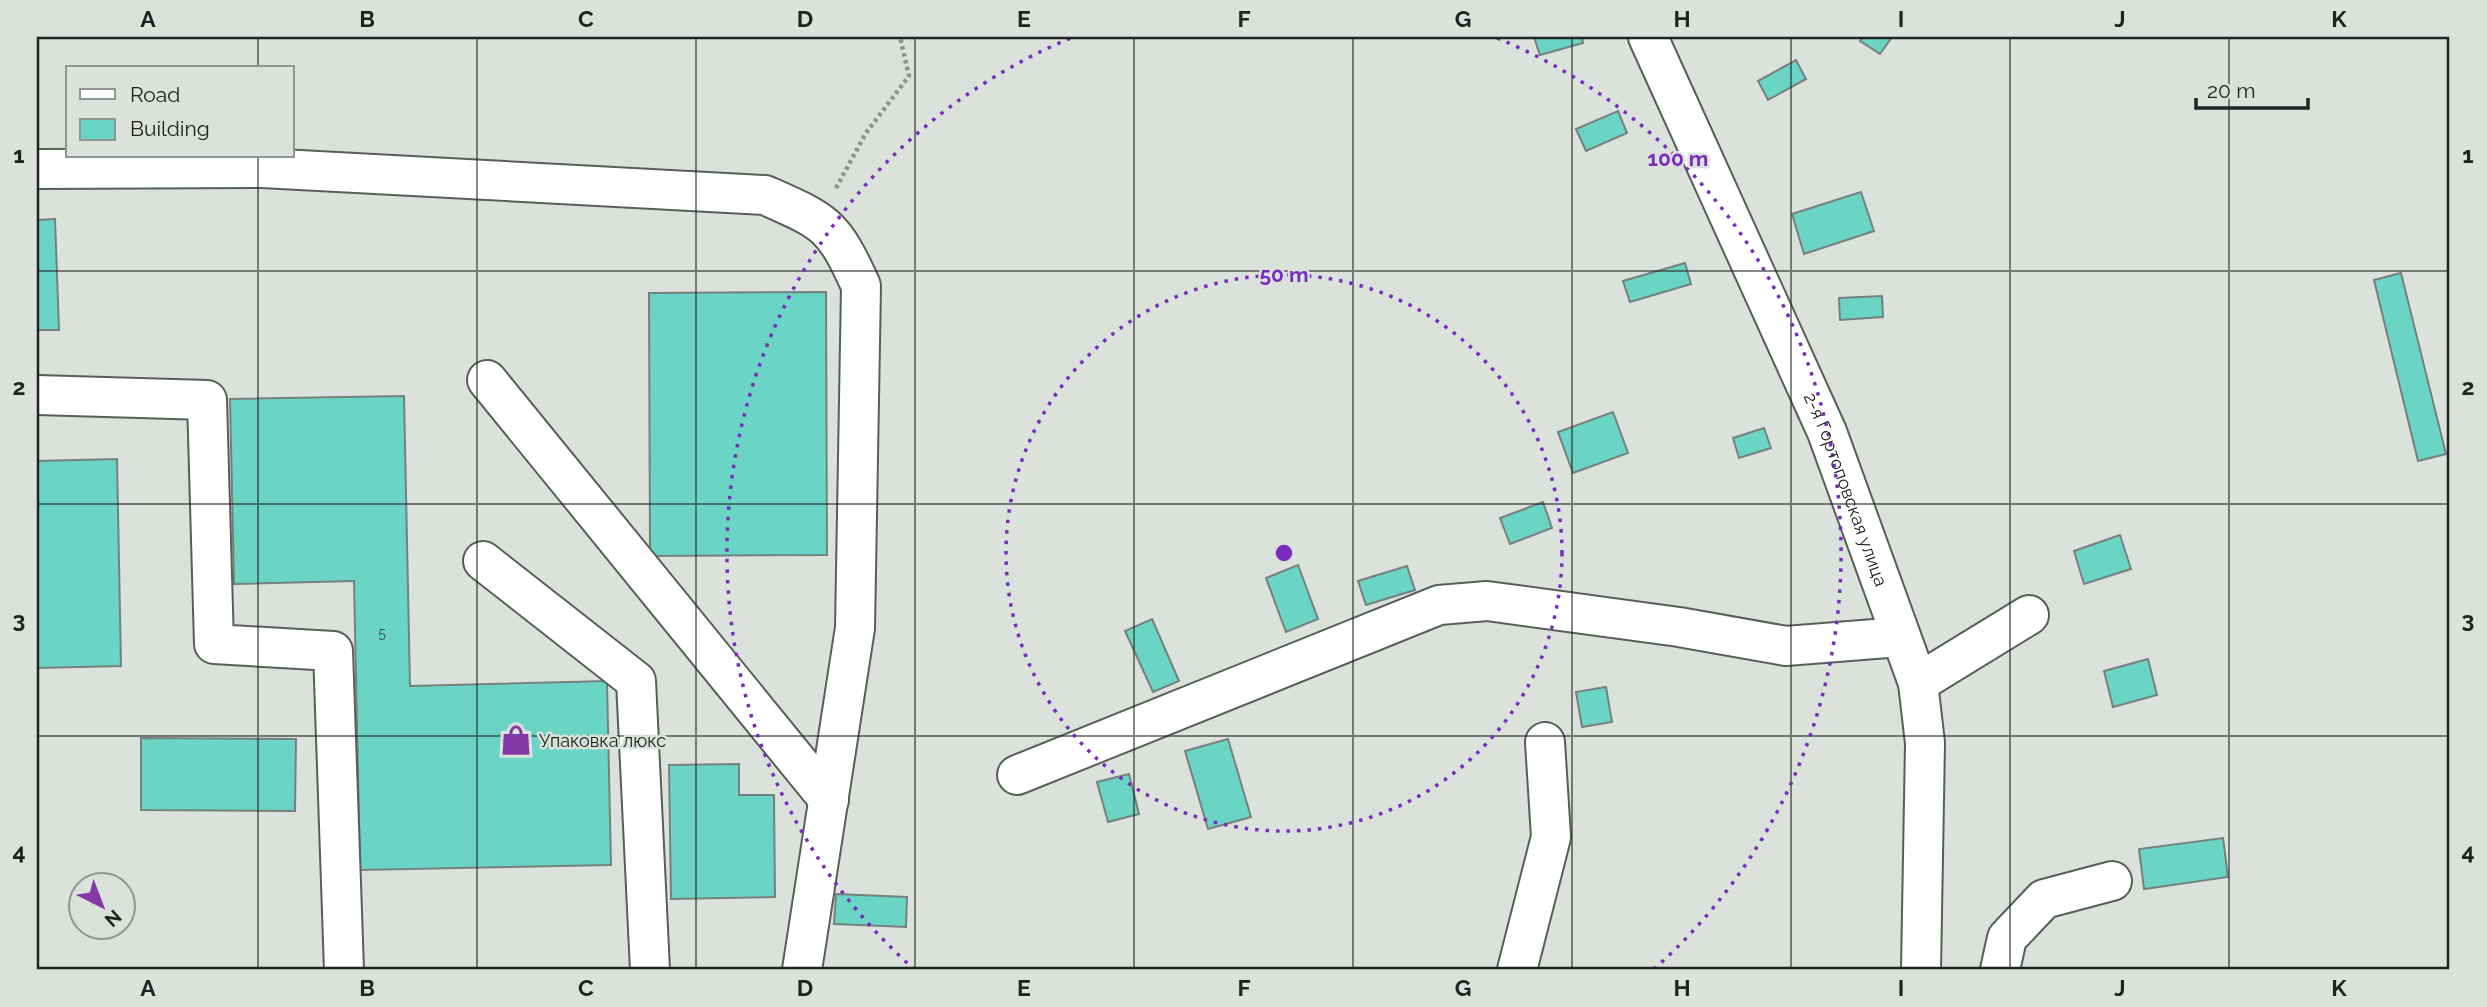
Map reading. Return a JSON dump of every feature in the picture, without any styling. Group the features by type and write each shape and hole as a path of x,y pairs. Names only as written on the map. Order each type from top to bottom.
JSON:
{"street":[{"name":"2-я Гортоповская улица","path":"1648,37 1827,432 1919,683 1925,743 1921,970"},
{"path":"37,169 262,168 765,195 818,219 842,244 861,286 855,628 802,970"},
{"path":"487,380 829,800"},
{"path":"37,395 207,400 214,644 333,651 344,970"},
{"path":"483,561 636,681 650,970"},
{"path":"1017,775 1439,605 1488,601 1679,627 1786,646 1900,637"},
{"path":"1919,683 2029,615"},
{"path":"1517,970 1551,837 1545,743"},
{"path":"2000,970 2007,938 2044,899 2112,881"}],"path":[{"path":"818,219 866,133 909,76 900,37"}],"building":[{"path":"1534,37 1582,37 1583,43 1540,55"},
{"path":"1863,37 1892,37 1880,54 1860,41"},
{"path":"1796,60 1806,79 1768,100 1758,81"},
{"path":"1618,111 1627,133 1586,151 1576,129"},
{"path":"1861,192 1874,231 1804,254 1792,214"},
{"path":"55,219 59,330 37,330 37,220"},
{"path":"1685,263 1691,284 1630,302 1623,281"},
{"path":"2401,273 2446,454 2418,461 2374,280"},
{"path":"826,292 827,555 650,556 649,293"},
{"path":"1882,296 1883,317 1840,320 1839,298"},
{"path":"404,396 410,686 607,681 611,865 360,870 354,581 234,584 230,399"},
{"path":"1613,412 1628,453 1573,473 1558,432"},
{"path":"1764,428 1771,448 1739,458 1733,438"},
{"path":"117,459 121,666 37,668 37,461"},
{"path":"1543,502 1552,528 1510,544 1500,518"},
{"path":"2120,535 2131,569 2084,584 2074,551"},
{"path":"1298,565 1318,619 1286,632 1266,578"},
{"path":"1407,566 1415,590 1366,605 1358,581"},
{"path":"1152,619 1179,681 1153,692 1125,631"},
{"path":"2148,659 2157,695 2113,707 2104,671"},
{"path":"1606,687 1612,722 1582,727 1576,692"},
{"path":"141,738 296,739 295,811 141,810"},
{"path":"1228,739 1251,817 1208,829 1185,751"},
{"path":"739,764 739,795 774,795 775,897 671,899 669,765"},
{"path":"1129,774 1139,814 1108,822 1097,782"},
{"path":"2223,838 2228,877 2144,889 2139,849"},
{"path":"836,894 907,897 906,927 834,924"}],"place":[{"name":"Упаковка люкс","path":"516,740"}]}
